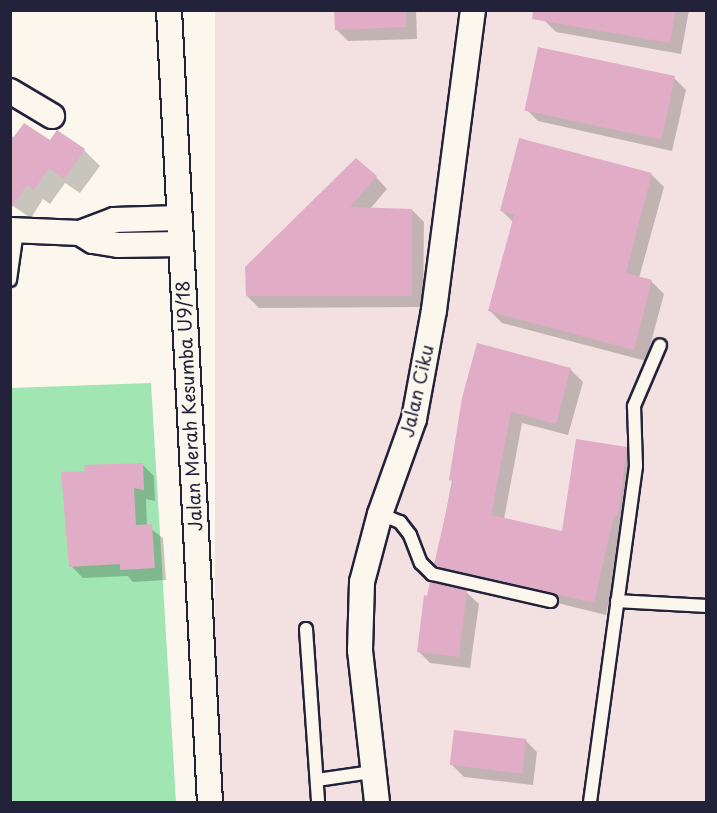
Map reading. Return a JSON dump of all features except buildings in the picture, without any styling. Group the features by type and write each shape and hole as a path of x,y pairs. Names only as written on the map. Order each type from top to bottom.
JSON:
{"street":[{"name":"Jalan Merah Kesumba U9/18","path":"169,10 210,802"},
{"name":"Jalan Ciku","path":"377,802 360,650 362,582 380,514 414,419 434,310 473,10"},
{"path":"10,91 52,116"},
{"path":"14,230 80,233 114,220 180,218"},
{"path":"80,233 93,241 118,245 181,244"}],"lane":[{"path":"10,280 14,230"},
{"path":"590,802 636,466 634,406 660,345"},
{"path":"380,514 400,522 410,535 421,563 432,574 551,601"},
{"path":"617,601 706,606"},
{"path":"306,629 318,802"},
{"path":"317,780 372,772"}],"shaded area":[{"path":"215,11 706,11 706,802 215,802"}],"green space":[{"path":"151,383 176,802 11,802 10,388"}]}
